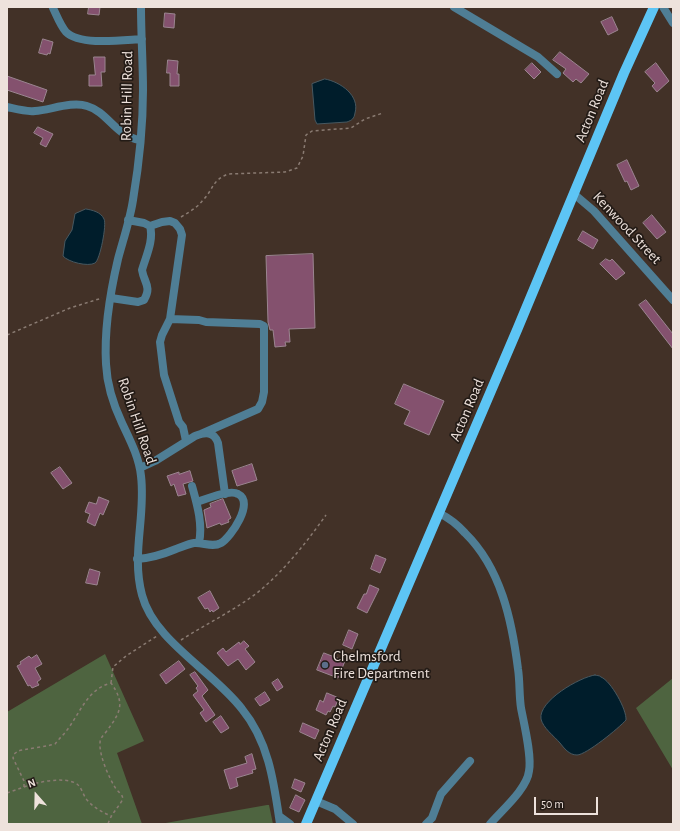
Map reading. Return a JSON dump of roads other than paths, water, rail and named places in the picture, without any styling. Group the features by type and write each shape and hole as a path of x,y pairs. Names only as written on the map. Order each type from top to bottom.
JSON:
{"main road":[{"name":"Acton Road","path":"306,824 439,513 624,73 654,7"}],"street":[{"name":"Robin Hill Road","path":"141,7 143,90 140,140 135,187 111,298 106,354 107,375 115,408 135,452 140,468 142,502 137,559 142,597 150,614 163,632 175,645 225,689 250,720 267,755 273,780 279,820"},
{"path":"454,7 538,57 557,74"},
{"path":"663,7 673,23"},
{"path":"53,8 66,31 74,37 94,41 142,39"},
{"path":"7,107 30,111 85,105 95,110 128,137 140,140"},
{"name":"Kenwood Street","path":"574,194 602,219 673,300"},
{"path":"128,220 144,223 150,226 162,222 172,222 175,223 180,229 182,236 170,320 160,342 164,375 179,422 183,428 186,441"},
{"path":"111,298 138,302 144,300 148,288 142,270 151,240 152,232 150,226"},
{"path":"140,468 155,461 186,441 258,409 262,402 264,392 264,326 260,324 206,322 199,320 170,320"},
{"path":"201,434 210,433 216,438 219,447 225,494"},
{"path":"192,486 197,502 201,531 199,543"},
{"path":"137,559 155,556 189,544 199,543 209,545 220,543 226,539 240,520 243,505 241,496 238,493 225,494 197,502"},
{"path":"439,513 451,520 475,542 486,557 495,575 507,611 513,636 521,706 530,761 529,772 525,783 490,824"},
{"path":"426,824 432,818 441,794 470,760"},
{"path":"316,801 335,809 353,824"},
{"path":"279,820 290,824"}],"water":[{"path":"325,79 337,83 352,96 356,107 355,115 351,120 347,122 317,124 315,120 312,84"},
{"path":"86,209 99,213 105,222 99,256 95,263 92,264 73,262 63,256 65,241 72,230 75,214"},
{"path":"595,675 600,676 614,690 626,715 626,720 610,735 595,746 581,754 574,755 567,751 546,729 541,719 542,712 546,705 561,691 580,680"}],"place":[{"name":"Chelmsford Fire Department","path":"325,665"}]}
